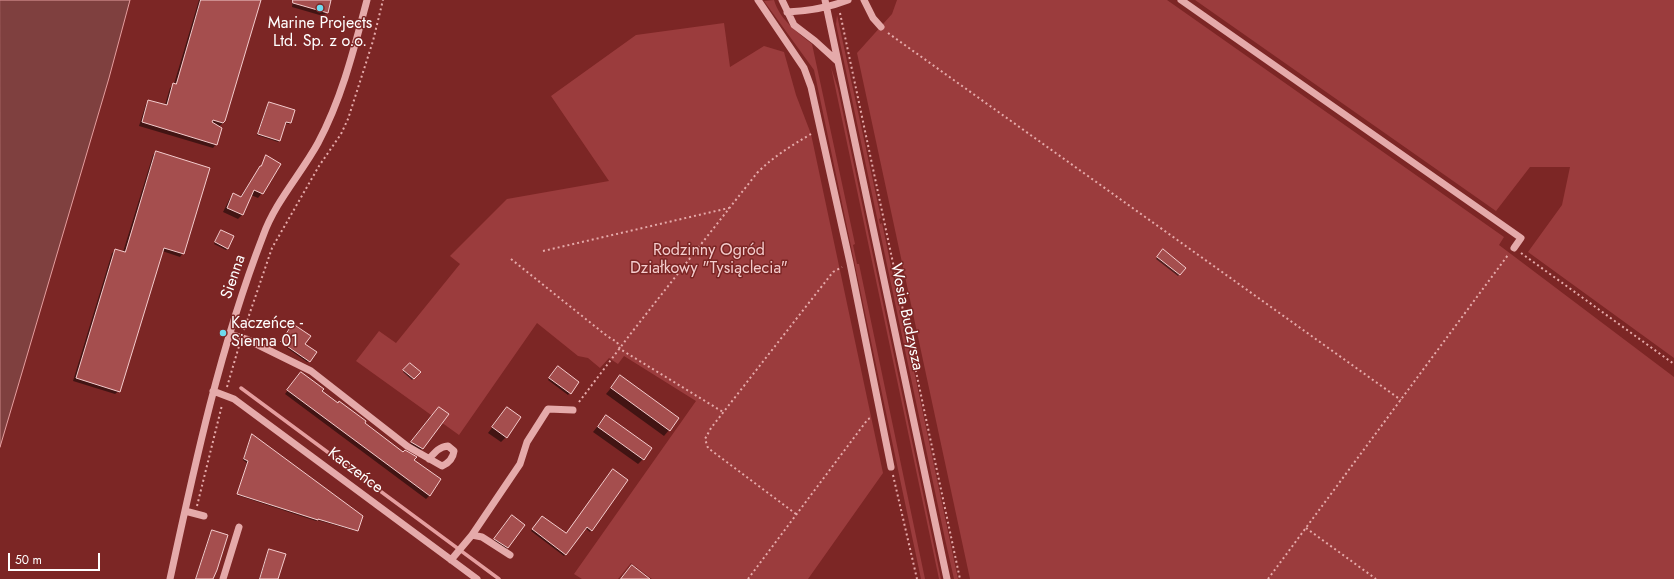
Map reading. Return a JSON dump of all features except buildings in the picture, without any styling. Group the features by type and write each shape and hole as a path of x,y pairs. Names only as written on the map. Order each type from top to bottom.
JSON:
{"street":[{"name":"Sienna","path":"170,579 213,391 263,234 317,144 338,100 367,0"},
{"path":"758,0 804,68 811,87 850,263 891,467"},
{"path":"782,0 794,25 815,41 837,62"},
{"path":"787,12 808,11 826,4 848,0"},
{"path":"864,0 880,28"},
{"path":"1181,0 1521,238 1514,248"},
{"name":"Wosia Budzysza","path":"826,4 947,579"},
{"path":"230,334 242,338 311,370 407,446 429,459"},
{"name":"Kaczeńce","path":"213,391 234,399 453,557 477,579"},
{"path":"453,557 472,536 520,464 527,442 548,409 574,410"},
{"path":"185,511 204,516"},
{"path":"223,579 239,527"},
{"path":"472,536 482,537 510,555"}],"path":[{"path":"196,513 225,395 272,248 319,166 341,134 348,119 367,61 383,0"},
{"path":"840,17 960,579"},
{"path":"880,28 1401,400"},
{"path":"574,410 632,332 757,173 770,160 784,150 820,130"},
{"path":"543,251 730,208"},
{"path":"1268,579 1514,248 1674,364"},
{"path":"511,259 607,336 617,342 620,349 724,412"},
{"path":"796,514 708,448 705,439 724,412 833,272 850,263"},
{"path":"748,579 868,419 881,413"},
{"path":"891,467 917,579"},
{"path":"1306,528 1376,579"}],"green space":[{"path":"774,0 780,14 785,20 812,44 855,244 853,245 857,264 859,264 925,579 921,579 814,70 764,1"},
{"path":"897,0 1167,0 1504,237 1499,245 1674,377 1674,579 970,579 857,53 892,14"},
{"path":"1195,0 1674,0 1674,358 1528,252 1562,205 1570,167 1530,167 1496,211"},
{"path":"837,15 881,218 879,219 880,224 882,223 903,329 904,333 906,333 958,579 954,579 945,539 836,24"},
{"name":"Rodzinny Ogród Działkowy \"Tysiąclecia\"","path":"724,23 730,67 764,46 784,52 796,95 811,134 883,473 808,579 652,579 631,563 618,579 582,579 574,574 696,401 624,356 618,364 609,358 600,368 588,358 578,356 537,323 459,435 356,361 379,331 396,343 460,264 450,256 507,199 609,181 551,96 636,35"},
{"path":"831,67 838,89 941,579 939,579"}],"shaded area":[{"path":"0,0 130,0 109,78 0,447"}],"waterway":[{"path":"241,388 499,579"}],"place":[{"name":"Marine Projects Ltd. Sp. z o.o.","path":"320,8"},
{"name":"Kaczeńce - Sienna 01","path":"223,333"}]}
